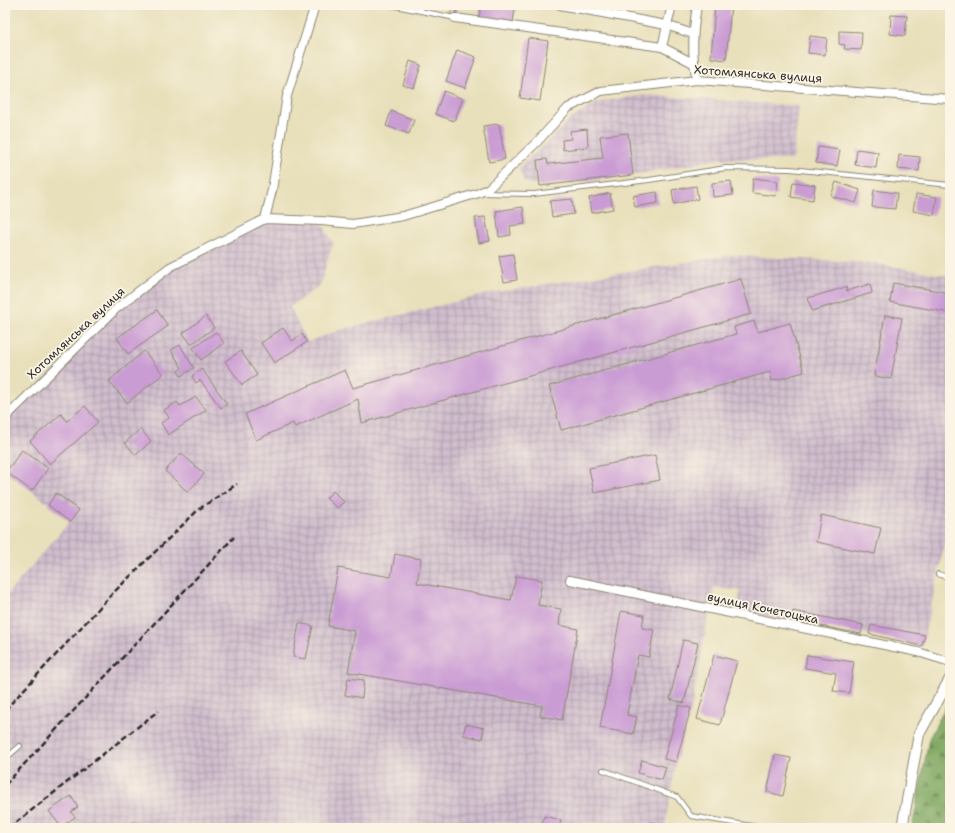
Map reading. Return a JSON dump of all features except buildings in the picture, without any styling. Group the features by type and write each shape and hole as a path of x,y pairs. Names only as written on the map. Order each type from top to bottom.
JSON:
{"street":[{"path":"265,220 272,190 287,96 315,5"},
{"path":"560,5 666,25 693,34"},
{"path":"662,47 666,25 672,5"},
{"path":"697,80 693,63 693,34 698,5"},
{"path":"455,18 662,47 693,63"},
{"name":"Хотомлянська вулиця","path":"5,418 116,308 170,267 265,220 321,220 353,224 403,216 479,193 489,188 538,142 568,108 601,92 697,80 950,99"},
{"name":"вулиця Кочетоцька","path":"570,580 918,652 950,662"},
{"path":"902,828 919,734 950,679"}],"lane":[{"path":"391,5 455,18"},
{"path":"420,11 422,5"},
{"path":"479,193 534,194 649,180 726,168 790,169 950,185"},
{"path":"938,574 950,578"},
{"path":"5,759 20,746"},
{"path":"603,770 677,797 691,816 764,828"}],"shaded area":[{"path":"643,95 799,106 793,160 720,159 633,175 540,186 524,182 519,168 571,119 598,102"},
{"path":"265,219 321,221 333,243 320,285 290,307 307,342 343,329 491,293 731,255 872,263 950,276 950,519 922,646 869,634 738,611 740,591 714,587 691,708 676,762 665,825 687,828 5,828 5,597 70,521 5,472 5,418 117,308 170,267"}],"green space":[{"path":"950,698 950,828 912,828 929,739"}],"railway":[{"path":"5,710 112,594 199,509 237,484"},
{"path":"5,785 234,537"},
{"path":"9,828 158,711"}]}
